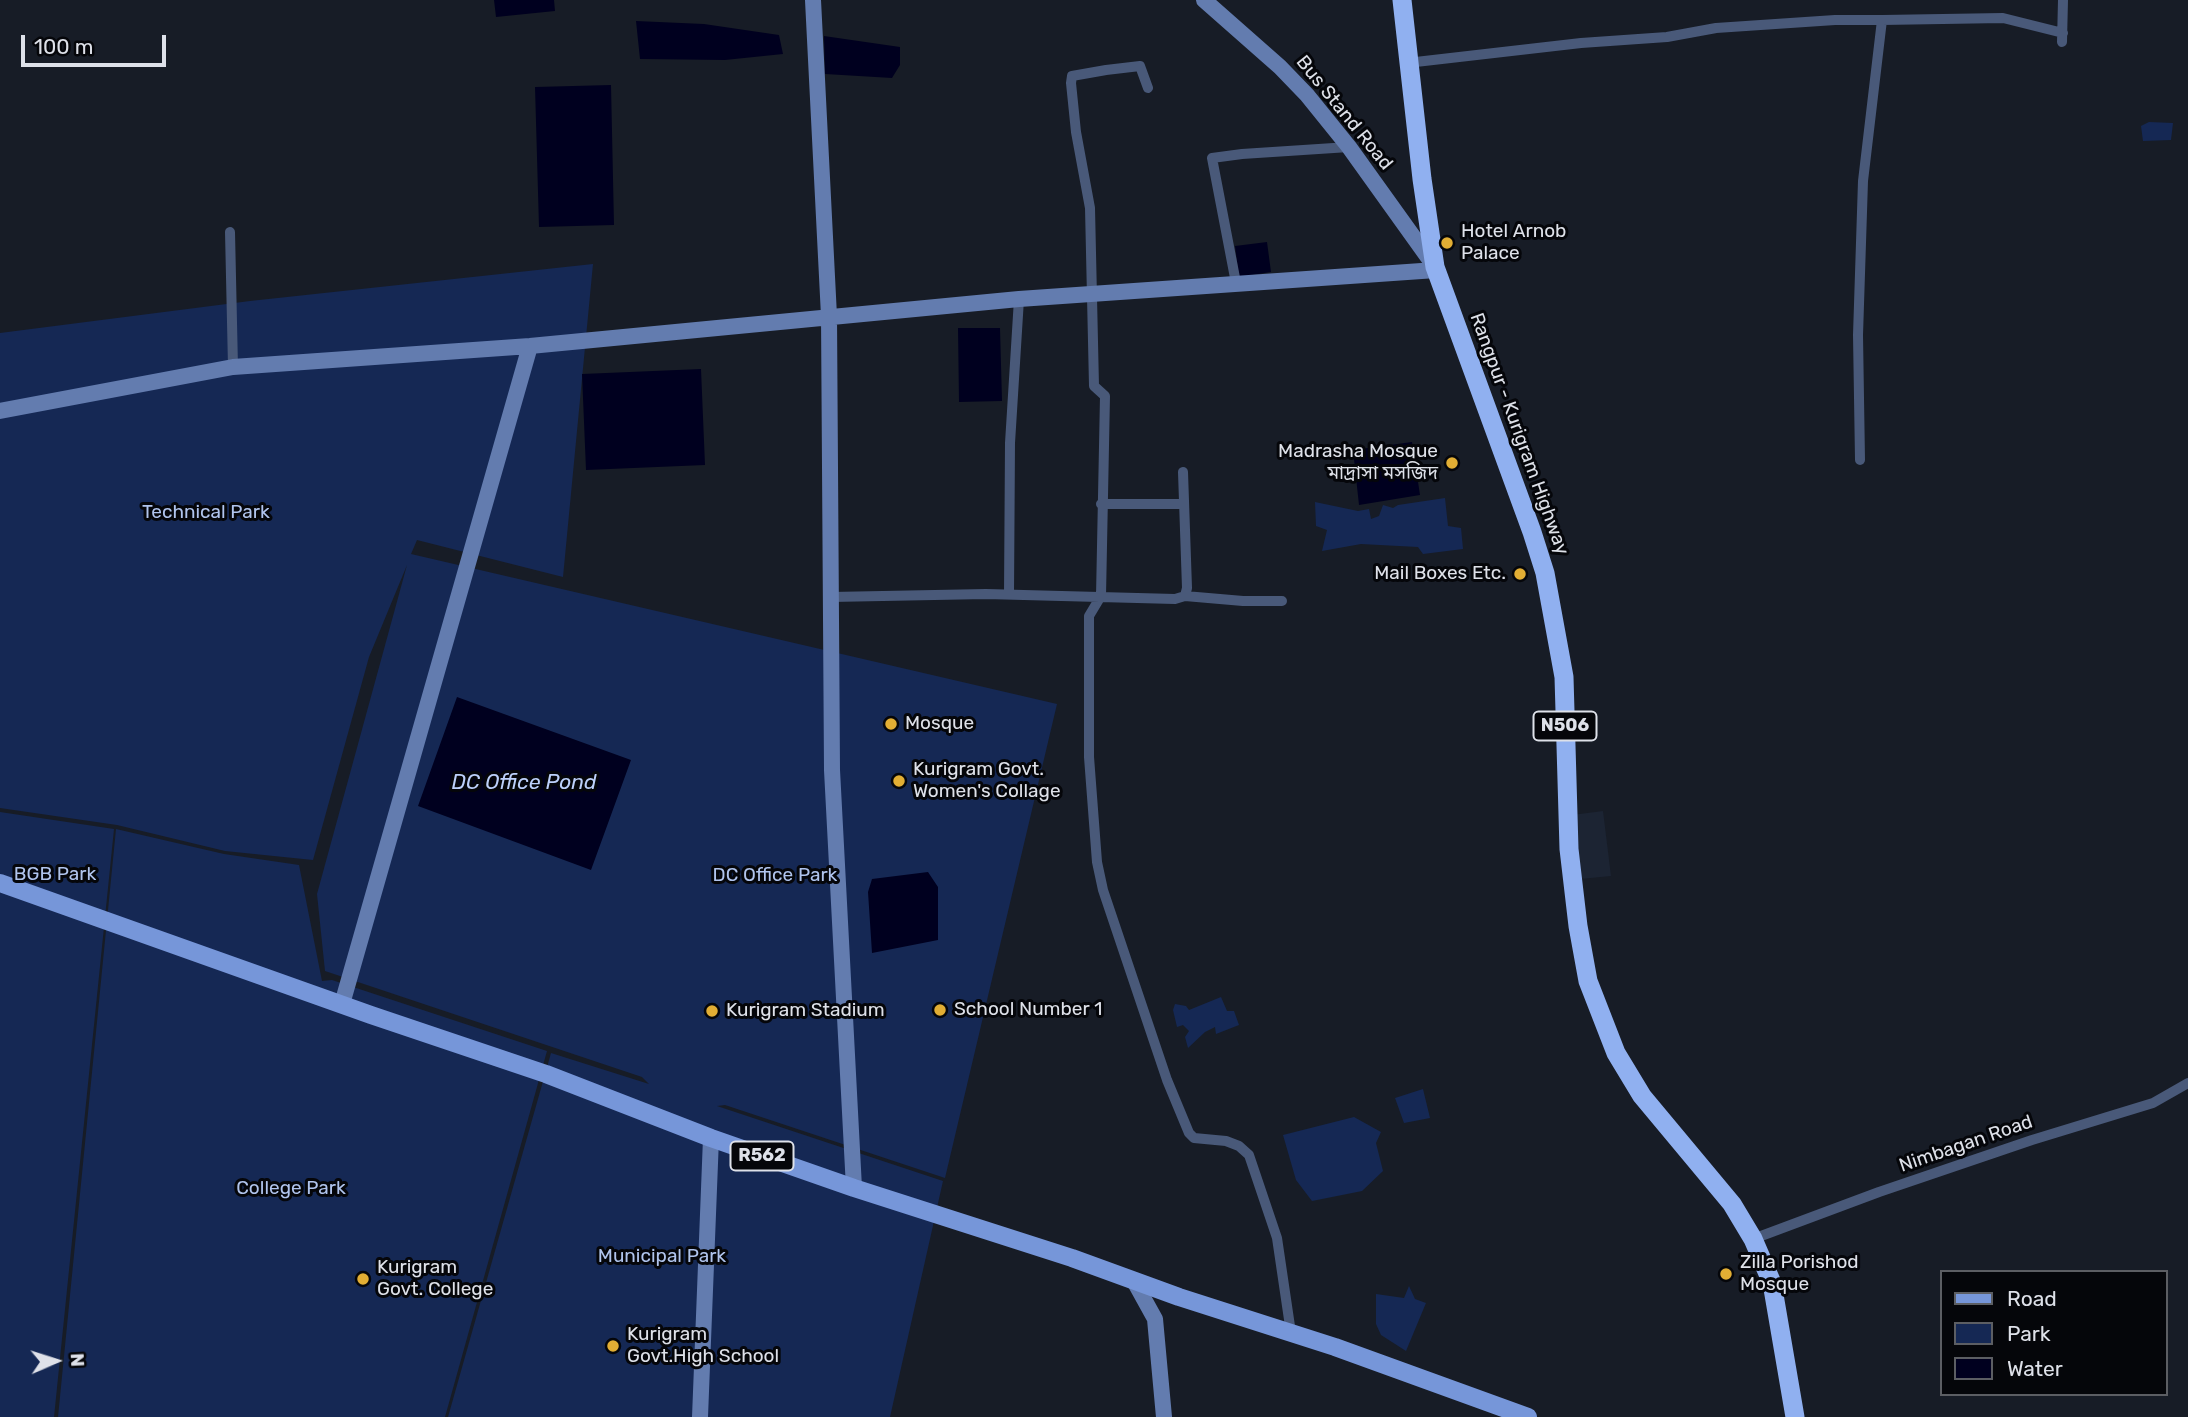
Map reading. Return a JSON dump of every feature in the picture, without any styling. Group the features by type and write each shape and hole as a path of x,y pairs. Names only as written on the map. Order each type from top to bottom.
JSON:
{"highway":[{"name":"Rangpur - Kurigram Highway","path":"1402,0 1430,242 1436,269 1545,573 1564,677 1569,849 1588,981 1616,1053 1642,1096 1731,1203 1753,1239 1772,1283 1795,1417"}],"main road":[{"name":"R562","path":"0,883 546,1073 711,1138 854,1188 1291,1333 1528,1417"}],"street":[{"path":"813,0 829,316 832,770 854,1188"},
{"name":"Bus Stand Road","path":"1204,0 1280,66 1307,95 1349,147 1436,269"},
{"path":"1408,63 1581,43 1667,37 1716,28 1835,20 2003,18 2062,37 2063,0"},
{"path":"1860,460 1858,348 1863,181 1882,20"},
{"path":"1147,88 1140,66 1072,76 1071,83 1076,132 1090,208 1094,386 1105,396 1101,596 1089,616 1089,757 1096,849 1103,890 1167,1080 1189,1133 1194,1138 1226,1141 1249,1154 1277,1238 1291,1333"},
{"path":"1236,282 1212,158 1349,147"},
{"path":"230,232 233,367"},
{"path":"0,411 233,367 530,346 1019,299 1436,269"},
{"path":"1009,594 1010,443 1019,299"},
{"path":"342,1004 530,346"},
{"path":"1183,472 1188,588 1185,596"},
{"path":"1101,504 1184,508"},
{"path":"831,597 1009,594 1175,599 1185,596 1282,601"},
{"name":"Nimbagan Road","path":"1753,1239 1879,1192 2032,1140 2153,1103 2188,1083"},
{"path":"699,1417 711,1138"},
{"path":"1134,1281 1155,1319"},
{"path":"1164,1417 1155,1319 1157,1312 1172,1294"}],"shaded area":[{"path":"1603,811 1611,876 1580,879 1572,815"}],"green space":[{"path":"2149,122 2173,123 2171,140 2143,141 2141,126"},
{"path":"593,264 563,577 417,540 411,554 1057,704 945,1178 725,1105 717,1106 943,1181 890,1417 448,1417 551,1053 649,1084 642,1077 325,971 317,894 407,565 369,657 313,860 225,851 117,825 0,808 0,333 250,301"},
{"path":"1445,498 1448,526 1461,528 1463,549 1423,554 1418,547 1361,544 1322,551 1327,530 1316,526 1315,502 1358,511 1369,509 1371,519 1379,516 1383,505 1393,508"},
{"name":"BGB Park","path":"0,812 114,829 54,1417 0,1417"},
{"name":"College Park","path":"116,829 224,854 299,865 322,981 332,980 547,1051 445,1417 58,1417"},
{"path":"1221,997 1227,1011 1234,1011 1239,1025 1216,1034 1215,1027 1205,1032 1188,1048 1185,1037 1189,1031 1183,1025 1177,1027 1173,1010 1175,1004 1186,1006 1189,1010"},
{"path":"1423,1089 1430,1118 1404,1123 1395,1098"},
{"path":"1354,1117 1381,1132 1376,1143 1383,1171 1362,1191 1312,1201 1296,1180 1283,1135"},
{"path":"1409,1286 1415,1299 1426,1303 1406,1351 1381,1335 1376,1324 1376,1294 1404,1298"}],"water":[{"path":"494,0 554,0 555,11 496,17"},
{"path":"636,21 704,24 779,35 783,54 725,60 640,59"},
{"path":"824,36 900,47 900,65 892,78 825,74"},
{"path":"611,85 614,225 539,227 535,87"},
{"path":"1267,242 1271,272 1239,277 1235,246"},
{"path":"958,328 1000,328 1002,401 959,402"},
{"path":"701,369 705,465 586,470 582,374"},
{"path":"1412,442 1420,495 1359,505 1353,450"},
{"name":"DC Office Pond","path":"457,697 631,760 591,870 418,806"},
{"path":"928,872 938,887 938,940 872,953 868,892 872,879"}],"place":[{"name":"Hotel Arnob Palace","path":"1447,243"},
{"name":"Madrasha Mosque মাদ্রাসা মসজিদ","path":"1452,463"},
{"name":"Mail Boxes Etc.","path":"1520,574"},
{"name":"Mosque","path":"891,724"},
{"name":"Kurigram Govt. Women's Collage","path":"899,781"},
{"name":"School Number 1","path":"940,1010"},
{"name":"Kurigram Stadium","path":"712,1011"},
{"name":"Zilla Porishod Mosque","path":"1726,1274"},
{"name":"Kurigram Govt. College","path":"363,1279"},
{"name":"Kurigram Govt.High School","path":"613,1346"}],"park label":[{"name":"Technical Park","path":"206,513"},
{"name":"DC Office Park","path":"775,876"},
{"name":"Municipal Park","path":"662,1257"}]}
